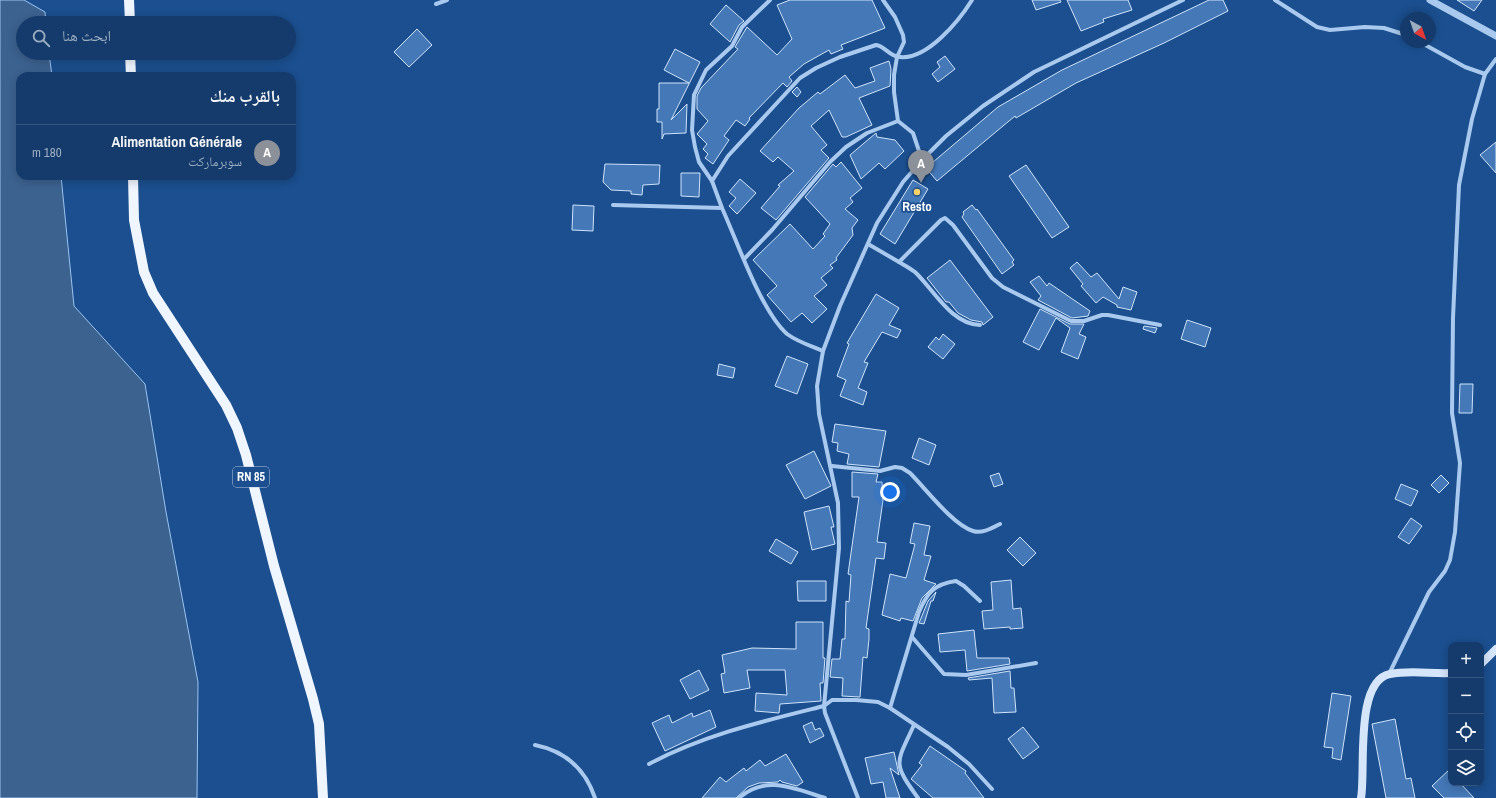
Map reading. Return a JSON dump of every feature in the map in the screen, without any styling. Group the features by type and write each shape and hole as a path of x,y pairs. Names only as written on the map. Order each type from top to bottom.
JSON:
{"main road":[{"path":"129,0 130,16"},
{"path":"130,60 131,72"},
{"name":"RN 85","path":"133,180 134,220 144,272 154,293 226,405 237,428 246,455 274,566 319,724 323,798"},
{"path":"1484,661 1496,649"},
{"path":"1361,798 1364,785 1363,727 1371,692 1379,681 1389,674 1417,672 1448,673"}],"street":[{"path":"436,4 447,0"},
{"path":"770,0 742,27 732,46 706,70 694,95 692,130 695,147 700,162 712,181 722,208 761,294 780,326 798,341 824,350"},
{"path":"883,0 895,17 903,34 904,42 897,57 894,92 898,121 913,133 922,160"},
{"path":"712,181 728,156 800,78 816,68 870,46 880,45 897,57 912,57 924,51 947,32 964,13 972,0"},
{"path":"858,798 827,720 824,706 839,548 838,503 832,466 826,452 819,414 817,386 824,350 840,306 877,223 903,182 946,136 1013,85 1034,72 1183,0"},
{"path":"1276,0 1317,27 1330,30 1366,27 1384,28 1400,33"},
{"path":"1430,0 1496,36"},
{"path":"1431,48 1465,67 1485,74"},
{"path":"1389,674 1429,592 1445,571 1450,560 1455,532 1460,463 1452,413 1453,318 1459,185 1472,119 1485,74 1496,59"},
{"path":"744,258 772,230 830,162 846,147 867,134 898,121"},
{"path":"613,205 722,208"},
{"path":"898,262 910,248 945,218 953,225 992,278 1003,286 1036,304 1071,321 1078,322 1102,314 1160,325"},
{"path":"868,244 914,271 930,290 962,321 980,325"},
{"path":"832,466 880,471 894,467 902,468 910,472 955,519 970,529 980,532 1000,524"},
{"path":"890,708 926,597 942,584 956,581 964,586 980,601"},
{"path":"912,637 944,674 966,675 1036,663"},
{"path":"648,764 670,753 717,735 824,706 832,700 856,700 878,702 890,708 948,747 969,764 992,789"},
{"path":"914,725 898,764 906,781 918,798"},
{"path":"535,745 561,753 570,760 583,772 591,786 595,798"},
{"path":"739,798 754,788 770,784 825,798"}],"water":[{"path":"0,0 24,0 45,12 45,16 16,16 16,60 50,60 51,72 16,72 16,180 61,180 74,306 145,384 166,512 198,682 197,798 0,798"}],"building":[{"path":"790,0 872,0 885,28 841,45 843,49 831,54 829,50 804,64 789,77 792,81 787,87 783,83 749,118 750,119 745,126 736,120 724,136 729,140 713,164 705,158 708,154 703,149 707,144 697,134 708,121 697,109 697,96 701,88 738,49 735,47 747,27 777,55 792,39 777,5"},
{"path":"1032,0 1060,0 1061,2 1036,10"},
{"path":"1067,0 1128,0 1132,10 1103,19 1104,22 1081,31"},
{"path":"1209,0 1223,0 1228,11 1164,43 1076,83 1016,118 1015,116 937,181 926,168 998,107 1062,70"},
{"path":"1457,0 1482,0 1474,11"},
{"path":"726,5 744,21 739,25 730,42 710,24"},
{"path":"417,29 432,45 409,67 394,52"},
{"path":"675,49 700,62 671,120 687,104 686,133 664,134 662,139 662,122 657,122 657,109 659,109 659,83 689,83 664,70"},
{"path":"945,56 955,69 938,82 932,74 940,67 937,62"},
{"path":"889,61 891,69 890,86 859,98 872,125 846,137 842,137 829,110 811,126 827,145 821,150 829,158 776,220 761,208 780,186 778,185 794,171 778,157 773,162 760,151 799,108 818,92 820,94 845,75 855,88 875,81 870,68"},
{"path":"797,87 801,92 797,97 792,92"},
{"path":"876,133 877,137 895,140 904,151 885,169 879,163 861,179 850,155"},
{"path":"1496,142 1496,173 1480,155"},
{"path":"841,162 862,188 850,198 853,202 845,209 858,220 852,228 853,235 836,258 837,260 830,265 833,268 821,278 827,285 814,296 827,309 812,323 802,313 791,322 767,295 777,286 753,260 790,224 813,249 825,236 823,234 830,224 805,197 833,164 836,167"},
{"path":"605,164 660,165 659,184 643,185 642,195 631,194 631,191 611,190 603,182"},
{"path":"1026,165 1069,227 1052,238 1009,176"},
{"path":"681,173 700,173 699,197 681,196"},
{"path":"740,179 756,193 737,214 729,206 736,198 729,192"},
{"path":"913,180 928,189 895,244 880,234"},
{"path":"573,205 594,206 593,231 572,230"},
{"path":"972,205 976,210 977,209 1014,260 1012,262 1014,265 1002,274 962,217 964,214 963,212"},
{"path":"950,260 993,317 983,325 982,322 971,320 958,313 949,302 946,302 927,278"},
{"path":"1077,262 1091,277 1097,273 1119,299 1123,287 1137,292 1131,310 1117,307 1117,305 1103,297 1096,303 1081,286 1083,284 1070,268"},
{"path":"1039,276 1047,286 1049,283 1090,311 1088,316 1072,318 1038,300 1041,296 1030,282"},
{"path":"876,294 899,308 889,325 901,330 897,338 882,332 864,362 868,363 858,388 867,392 863,405 840,396 846,380 837,376 849,344 847,343"},
{"path":"1040,309 1070,324 1084,324 1079,334 1086,337 1078,359 1061,352 1070,328 1056,318 1039,350 1023,342"},
{"path":"1187,320 1211,328 1205,347 1181,339"},
{"path":"1144,326 1157,328 1155,333 1143,329"},
{"path":"943,334 955,344 943,359 928,347 936,337 939,340"},
{"path":"787,356 808,364 797,394 775,386"},
{"path":"719,364 735,368 733,378 717,375"},
{"path":"1460,384 1473,384 1472,413 1459,413"},
{"path":"835,424 886,431 879,467 847,464 849,454 837,451 838,443 832,442"},
{"path":"919,438 936,445 929,465 912,458"},
{"path":"814,451 831,486 805,499 786,465"},
{"path":"852,472 878,474 876,482 882,482 883,500 877,542 886,543 884,559 876,558 866,628 869,629 867,658 863,657 860,697 842,696 843,678 830,677 832,659 840,659 842,639 845,639 846,601 849,602 851,575 848,574 859,497 852,497"},
{"path":"999,473 1003,484 994,487 990,476"},
{"path":"1441,475 1449,483 1439,493 1431,485"},
{"path":"1401,484 1418,491 1411,506 1395,499"},
{"path":"829,506 834,527 831,527 835,544 812,550 804,512"},
{"path":"1411,518 1422,526 1409,544 1398,537"},
{"path":"914,523 930,526 924,555 931,556 924,580 936,584 922,598 913,621 901,618 900,621 882,615 890,574 906,578 915,544 910,543"},
{"path":"1020,537 1036,553 1023,566 1007,550"},
{"path":"776,539 798,552 791,564 769,551"},
{"path":"1011,580 1013,609 1021,608 1023,628 1010,629 1010,627 984,629 982,611 993,610 991,582"},
{"path":"797,581 826,581 826,601 798,601"},
{"path":"936,592 933,601 931,601 924,624 919,623 928,601"},
{"path":"796,622 823,622 823,658 825,658 823,683 820,683 821,701 780,704 779,713 755,711 756,693 787,695 785,670 747,670 750,688 724,693 721,674 725,673 722,655 752,648 796,649"},
{"path":"974,630 977,658 1009,658 1010,664 967,671 965,650 940,652 938,634"},
{"path":"699,670 709,690 690,699 680,680"},
{"path":"1010,671 1011,688 1014,688 1016,712 994,713 992,678 969,680 968,678"},
{"path":"1332,693 1351,696 1341,760 1332,758 1333,748 1324,747"},
{"path":"710,710 716,727 665,751 652,723 669,715 672,723 692,713 693,717"},
{"path":"1395,719 1406,779 1411,778 1415,798 1386,798 1372,724"},
{"path":"812,722 815,730 820,728 824,736 810,743 803,726"},
{"path":"1023,727 1039,747 1023,759 1008,739"},
{"path":"930,746 966,771 965,773 984,798 933,798 911,779 922,765 919,763"},
{"path":"894,752 899,775 890,768 900,798 886,798 883,782 871,784 865,758"},
{"path":"786,754 803,782 797,786 782,782 780,780 778,782 759,783 748,787 736,798 702,798 720,777 726,782 744,768 746,771 760,760 765,766"},
{"path":"1448,771 1448,786 1463,786 1474,798 1444,798 1432,786"}],"place":[{"name":"Alimentation Générale","path":"921,183"},
{"name":"Resto","path":"917,192"}]}
